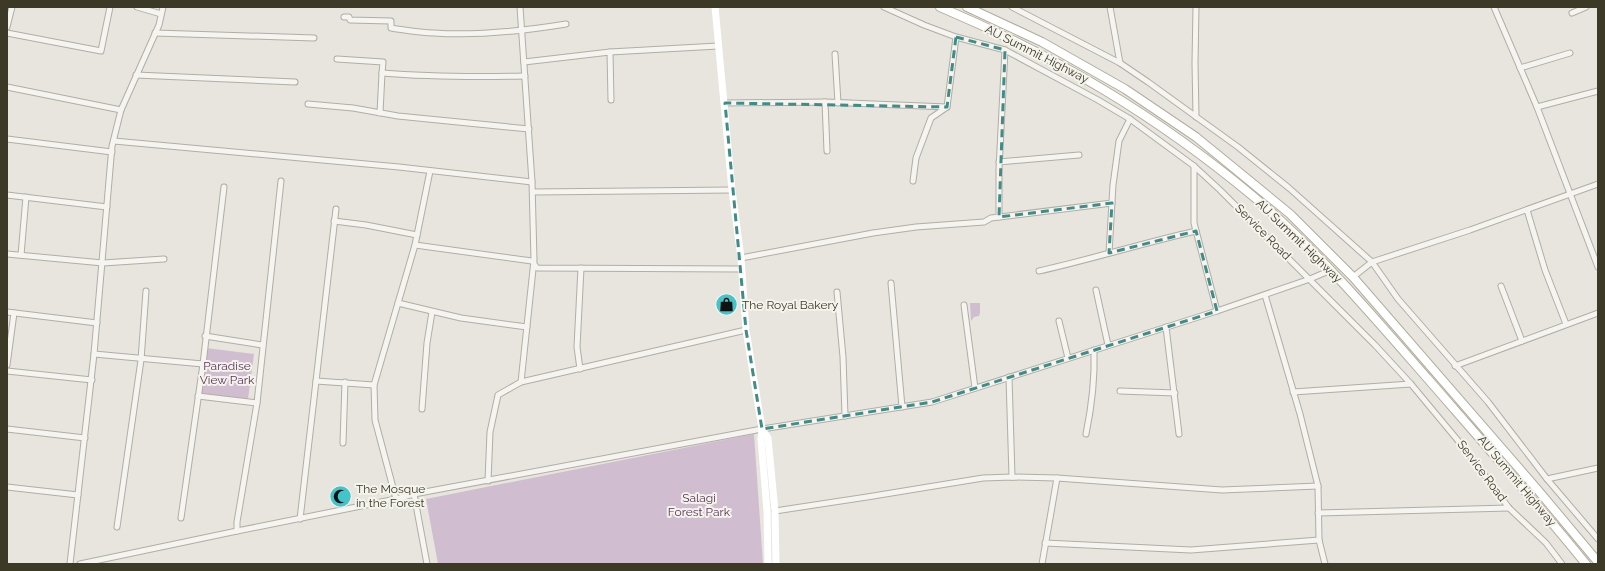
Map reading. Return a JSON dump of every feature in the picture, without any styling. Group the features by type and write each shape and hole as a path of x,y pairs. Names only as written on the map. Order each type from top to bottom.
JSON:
{"main road":[{"name":"AU Summit Highway","path":"940,7 1036,51 1120,99 1193,149 1255,198 1331,270 1392,336 1586,564"},
{"name":"AU Summit Highway","path":"967,7 1042,42 1125,89 1196,137 1290,214 1353,277 1537,489 1598,562"}],"street":[{"path":"7,27 12,7"},
{"path":"7,33 101,50 110,7"},
{"path":"138,7 161,14"},
{"path":"70,564 92,380 114,137 121,110 155,33 163,7"},
{"path":"520,7 533,192 533,264 521,382"},
{"path":"715,7 732,190 741,258 746,330 762,429 761,439 767,511 768,564"},
{"name":"Service Road","path":"884,7 924,25 956,37 1005,50 1130,119 1194,166 1310,279 1411,384 1465,449 1509,508 1546,543 1562,564"},
{"path":"1012,7 1120,63 1238,147 1290,188 1372,262 1398,299 1488,402 1547,479 1598,539"},
{"path":"1110,7 1120,63"},
{"path":"1196,7 1196,117"},
{"path":"1494,7 1537,107 1598,267"},
{"path":"1572,13 1586,7"},
{"path":"344,17 349,17 350,20 390,21 391,28 433,34 474,33 522,29 529,30 566,24"},
{"path":"155,33 314,38"},
{"path":"913,181 916,158 931,118 946,107 956,37"},
{"path":"524,62 610,52 718,46"},
{"path":"999,218 999,162 1005,50"},
{"path":"610,52 611,100"},
{"path":"1520,68 1570,53"},
{"path":"835,54 838,103"},
{"path":"337,59 383,62 380,113"},
{"path":"382,73 461,78 525,76"},
{"path":"136,75 295,82"},
{"path":"7,87 121,110"},
{"path":"1537,107 1598,91"},
{"path":"725,103 825,102 946,107"},
{"path":"825,102 827,152"},
{"path":"308,104 529,128"},
{"path":"1110,253 1113,185 1119,141 1130,119"},
{"path":"7,139 112,152"},
{"path":"114,141 399,167 532,182"},
{"path":"999,162 1079,155"},
{"path":"1194,166 1194,223 1217,311"},
{"path":"396,499 375,420 374,385 415,245 430,171"},
{"path":"237,530 237,522 257,403 262,345 281,181"},
{"path":"1353,277 1372,262 1527,210 1598,184"},
{"path":"180,518 198,396 224,188"},
{"path":"533,192 732,190"},
{"path":"7,195 107,207"},
{"path":"21,255 26,197"},
{"path":"741,258 873,233 916,227 984,222 991,218 1112,203"},
{"path":"300,519 336,209"},
{"path":"1527,210 1545,270 1566,324"},
{"path":"334,222 366,225 417,235"},
{"path":"1039,271 1135,245 1196,231"},
{"path":"415,245 532,261 537,268 741,269"},
{"path":"7,254 103,263 164,258"},
{"path":"580,369 577,347 581,268"},
{"path":"80,564 237,530 300,519 396,499 414,494 762,429 932,402 1217,311 1310,279 1331,270"},
{"path":"891,283 902,407"},
{"path":"1501,286 1522,341"},
{"path":"1096,290 1108,345"},
{"path":"116,527 141,360 146,291"},
{"path":"837,292 843,357 845,416"},
{"path":"1265,295 1300,414 1318,486 1319,540 1324,564"},
{"path":"398,303 461,318 527,327"},
{"path":"964,305 975,388"},
{"path":"7,312 97,323"},
{"path":"422,409 427,344 432,312"},
{"path":"7,365 14,313"},
{"path":"1455,366 1598,313"},
{"path":"1060,322 1068,358"},
{"path":"1166,327 1179,434"},
{"path":"488,481 490,432 498,395 521,382 746,330"},
{"path":"205,336 262,345"},
{"path":"1086,434 1095,374 1094,350"},
{"path":"94,354 141,360 202,364"},
{"path":"7,371 92,380"},
{"path":"1009,377 1012,477"},
{"path":"316,381 374,385"},
{"path":"343,443 346,382"},
{"path":"1293,392 1411,384"},
{"path":"1120,391 1175,393"},
{"path":"198,396 257,403"},
{"path":"7,428 85,438"},
{"path":"762,429 768,438 775,511 776,564"},
{"path":"1547,479 1598,468"},
{"path":"775,511 983,478 1057,478 1222,490 1318,486"},
{"path":"1042,564 1057,478"},
{"path":"7,487 78,495"},
{"path":"414,494 427,564"},
{"path":"1318,513 1509,508"},
{"path":"1045,543 1191,550 1319,540"}],"highlighted area":[{"path":"956,37 1005,50 999,217 1112,203 1109,253 1196,231 1217,311 932,402 762,429 746,330 725,103 947,107"}],"green space":[{"path":"970,303 980,303 979,316 974,317 971,321"},
{"name":"Paradise View Park","path":"206,348 254,354 248,399 200,393"},
{"name":"Salagi Forest Park","path":"754,434 763,564 438,564 426,499"}],"place":[{"name":"The Royal Bakery","path":"727,305"},
{"name":"The Mosque in the Forest","path":"340,496"}]}
